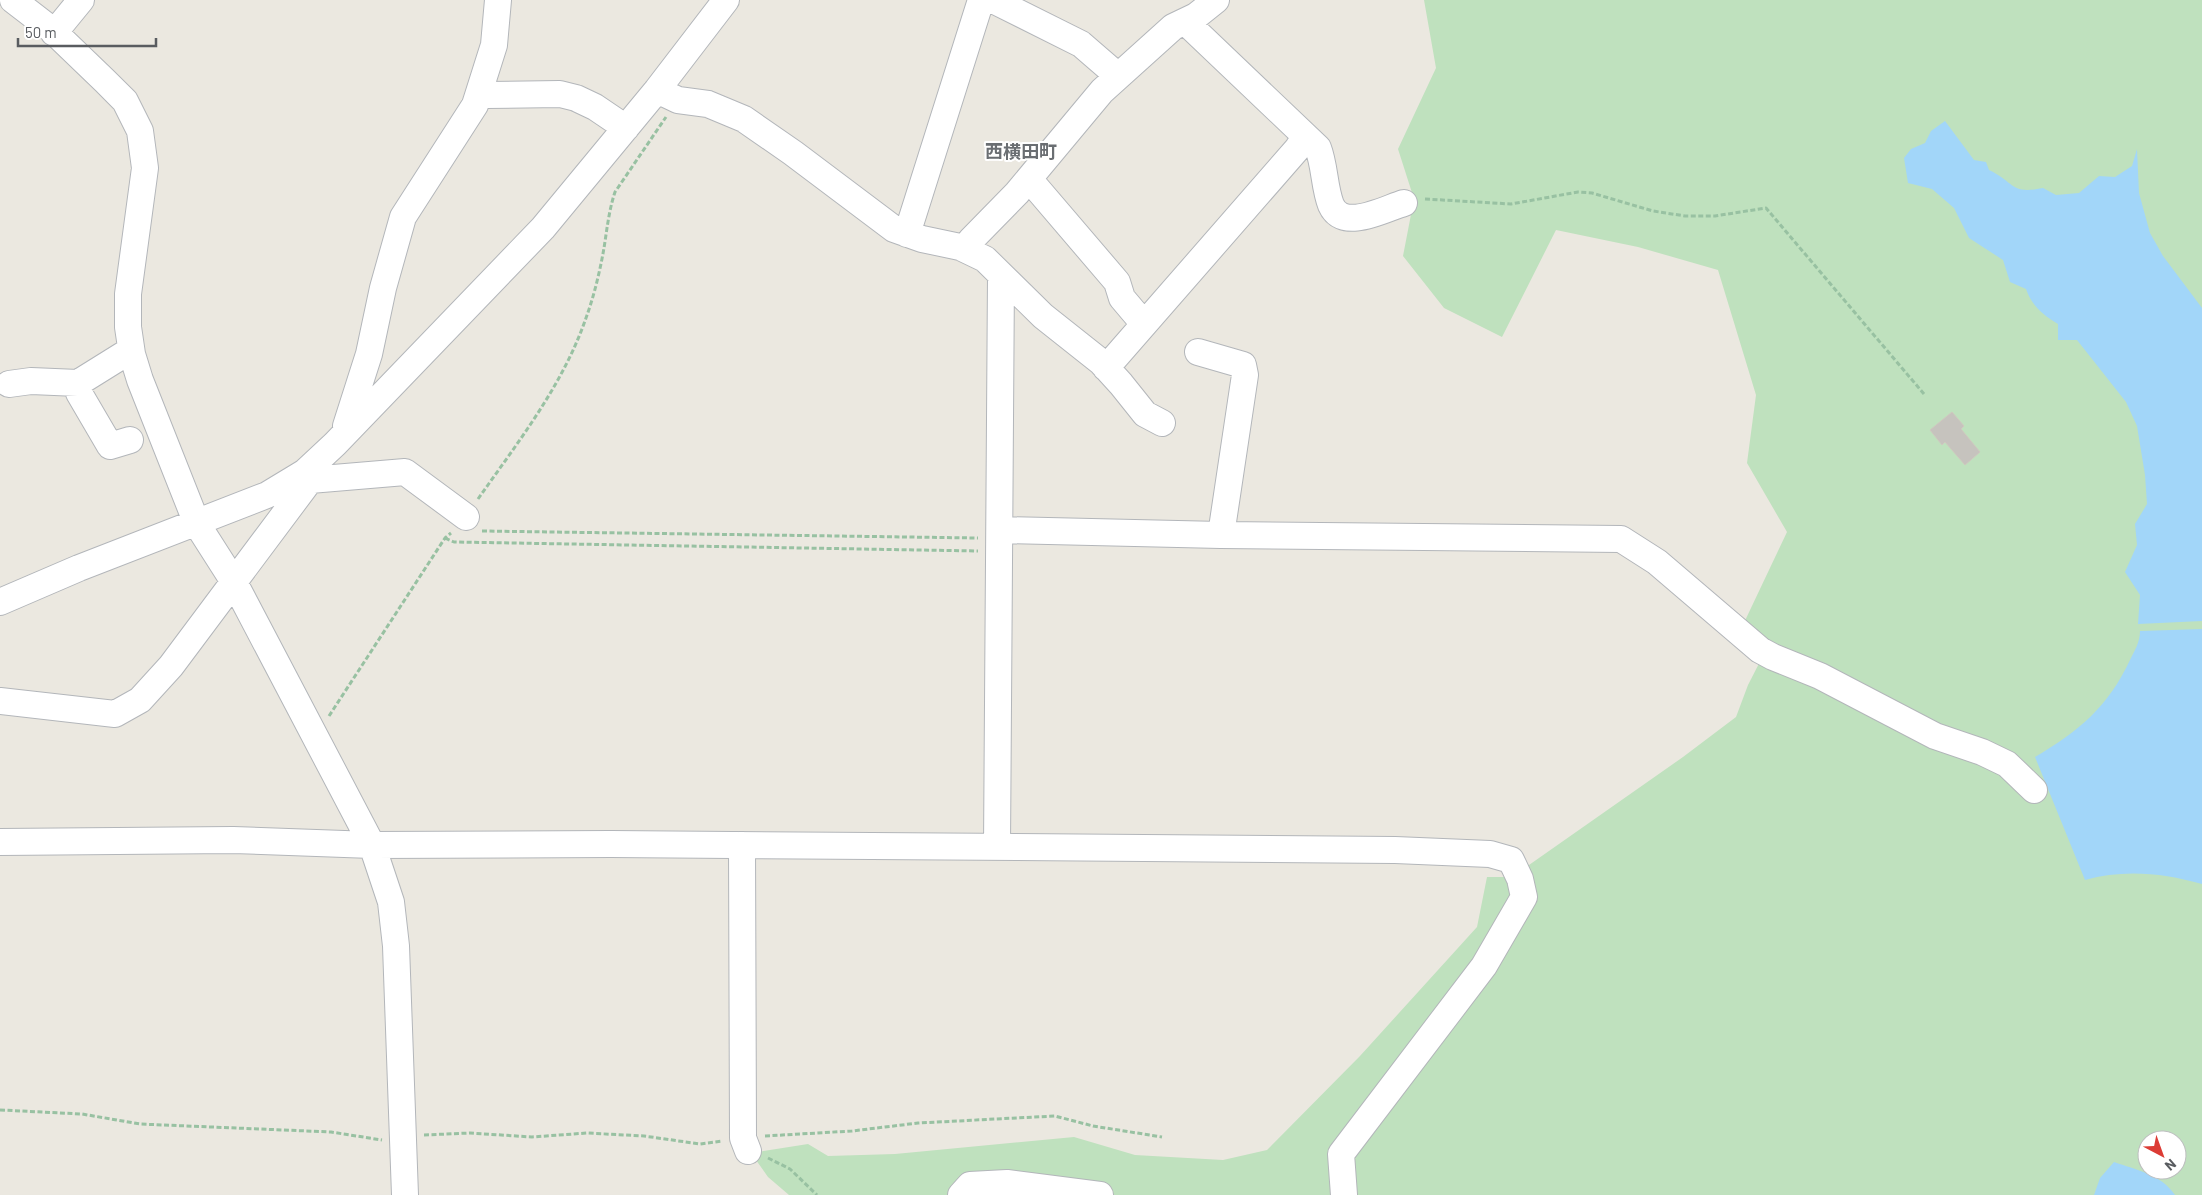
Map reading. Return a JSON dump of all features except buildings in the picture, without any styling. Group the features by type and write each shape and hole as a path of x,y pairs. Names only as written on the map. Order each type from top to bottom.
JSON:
{"street":[{"path":"13,0 54,33 126,101 140,131 145,168 128,294 128,327 131,350 140,380 197,524 234,582 372,845 391,902 396,946 405,1195"},
{"path":"54,33 82,0"},
{"path":"349,430 346,426 369,354 383,288 403,217 475,105 494,45 498,0"},
{"path":"0,701 115,714 140,700 170,666 234,582 307,476 543,228 626,128 668,95 726,0"},
{"path":"907,234 982,0"},
{"path":"993,0 1081,44 1118,76"},
{"path":"967,250 971,240 1029,179 1102,91 1174,27 1196,16 1216,0"},
{"path":"1187,20 1190,27 1318,148 1331,206 1342,217 1353,219 1404,202"},
{"path":"480,92 486,95 560,94 576,98 595,107 626,128"},
{"path":"668,95 708,104 744,119 793,153 894,229 922,240 960,247 985,259 1043,316 1106,368 1145,414 1162,423"},
{"path":"1106,368 1298,148 1304,136"},
{"path":"1029,179 1117,282 1122,298 1144,324"},
{"path":"997,847 1001,276"},
{"path":"9,384 31,380 78,383 131,350"},
{"path":"1198,352 1243,365 1245,375 1221,535"},
{"path":"78,383 79,393 110,446 130,440"},
{"path":"0,602 79,568 197,524 307,476 405,472 463,521"},
{"path":"1000,540 1221,535 1621,539 1658,562 1760,650 1773,658 1820,676 1935,736 2007,764 2034,790"},
{"path":"0,842 233,840 372,845 742,845 1395,850 1490,854 1511,860 1520,879 1524,897 1484,966 1341,1154 1344,1195"},
{"path":"742,845 746,1145"},
{"path":"961,1195 970,1185 1007,1183 1100,1195"}],"path":[{"path":"312,729 326,720 445,538 463,521 534,418 559,378 586,318 604,249 610,206 615,192 668,95"},
{"path":"1404,202 1428,199 1511,204 1578,192 1592,193 1653,211 1685,216 1715,216 1766,208 1924,394"},
{"path":"463,521 470,531 1000,540"},
{"path":"0,1110 82,1114 140,1124 331,1132 404,1142 415,1136 470,1133 532,1138 587,1133 644,1136 700,1144 746,1145 798,1132 852,1131 918,1122 1055,1116 1092,1126 1162,1137"},
{"path":"746,1145 790,1169 817,1195"}],"green space":[{"path":"1424,0 2202,0 2202,1195 789,1195 768,1177 751,1153 808,1144 828,1156 895,1154 1074,1137 1135,1155 1223,1160 1267,1150 1360,1056 1477,927 1487,877 1512,877 1683,757 1736,717 1748,685 1770,642 1742,627 1787,532 1747,463 1756,395 1718,270 1638,247 1556,230 1502,337 1444,308 1403,256 1414,199 1398,149 1436,68"}],"water":[{"path":"1945,121 1974,160 1986,162 1989,170 2013,186 2024,190 2043,188 2056,195 2079,193 2099,176 2115,177 2132,166 2137,149 2139,193 2150,233 2163,256 2202,308 2202,621 2138,624 2140,595 2125,572 2137,545 2135,524 2147,504 2145,475 2137,426 2126,402 2077,340 2058,340 2058,324 2039,310 2031,300 2026,289 2010,282 2003,260 1969,238 1954,208 1932,189 1908,183 1904,158 1911,149 1925,143 1931,131"},
{"path":"2202,629 2202,884 2173,877 2144,874 2114,874 2085,880 2035,757 2079,727 2102,704 2121,677 2137,646 2140,631"},
{"path":"2114,1162 2137,1169 2137,1180 2160,1180 2175,1195 2094,1195 2100,1178"}],"district":[{"name":"西横田町","path":"1021,151"}]}
